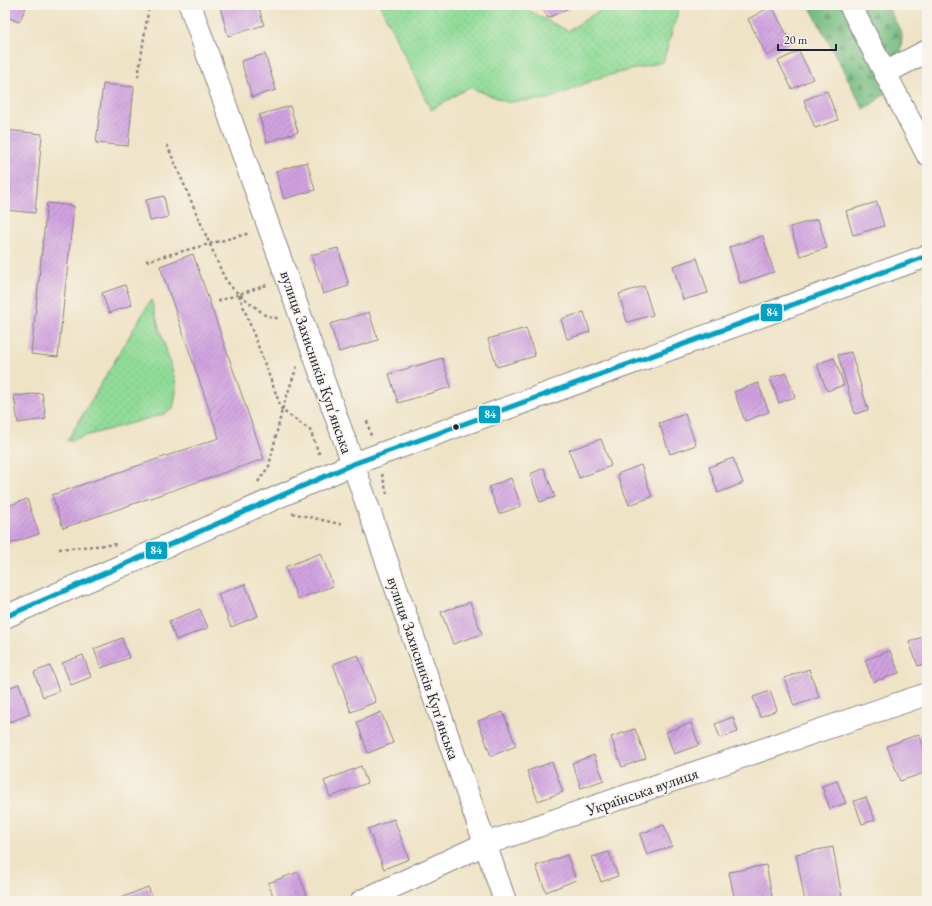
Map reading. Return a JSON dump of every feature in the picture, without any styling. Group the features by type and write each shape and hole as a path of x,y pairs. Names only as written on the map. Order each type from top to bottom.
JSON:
{"main road":[{"name":"вулиця Захисників Куп'янська","path":"190,5 353,464 505,901"},
{"path":"850,5 927,154"},
{"path":"885,73 927,51"},
{"path":"5,617 353,464 927,256"},
{"name":"Українська вулиця","path":"362,901 485,844 927,694"}],"path":[{"path":"138,77 148,5"},
{"path":"167,145 224,277 233,289 265,315 281,319"},
{"path":"146,261 252,232 253,236"},
{"path":"218,301 269,284"},
{"path":"239,294 282,410 310,430 328,475"},
{"path":"279,312 283,326"},
{"path":"257,485 269,466 282,410 297,366 294,359"},
{"path":"59,549 124,544"}],"green space":[{"path":"380,5 518,5 568,31 608,5 680,5 663,62 598,78 549,99 507,102 469,87 431,110"},
{"path":"809,5 887,5 902,34 899,83 864,110"},
{"path":"151,300 176,383 173,408 164,414 67,441"}],"building":[{"path":"5,5 27,5 19,22 5,16"},
{"path":"227,5 258,5 264,25 228,36 220,7"},
{"path":"541,5 575,5 548,18"},
{"path":"772,6 791,43 767,56 748,19"},
{"path":"799,51 813,79 792,89 778,61"},
{"path":"265,54 276,90 252,97 241,61"},
{"path":"103,84 134,87 128,146 96,143"},
{"path":"827,91 838,120 815,128 804,100"},
{"path":"290,106 298,132 267,142 259,115"},
{"path":"5,130 42,134 35,213 5,210"},
{"path":"307,162 315,190 284,199 276,171"},
{"path":"164,196 168,217 150,221 146,200"},
{"path":"877,202 884,226 853,235 846,211"},
{"path":"47,203 74,206 58,357 31,354"},
{"path":"818,219 827,248 800,256 790,227"},
{"path":"763,236 774,272 740,283 729,247"},
{"path":"338,248 349,286 323,294 311,255"},
{"path":"193,254 264,459 63,528 52,495 219,438 160,266"},
{"path":"697,258 708,293 683,300 673,266"},
{"path":"125,285 132,305 109,313 102,293"},
{"path":"644,286 653,315 627,322 619,294"},
{"path":"369,312 378,340 339,352 330,324"},
{"path":"584,312 590,332 567,339 561,319"},
{"path":"526,328 535,356 497,367 488,339"},
{"path":"851,352 868,410 855,414 838,355"},
{"path":"442,358 451,387 398,403 389,374"},
{"path":"834,358 844,385 827,391 817,364"},
{"path":"786,373 795,397 779,403 770,378"},
{"path":"758,383 769,412 745,421 734,392"},
{"path":"42,393 46,419 18,423 14,396"},
{"path":"685,414 696,445 670,454 659,423"},
{"path":"601,439 611,466 579,478 569,450"},
{"path":"733,458 743,483 718,493 709,467"},
{"path":"641,465 652,497 629,505 617,474"},
{"path":"544,468 555,497 540,502 530,474"},
{"path":"511,478 521,506 499,514 489,487"},
{"path":"27,499 39,534 5,545 5,507"},
{"path":"321,553 333,586 298,599 285,567"},
{"path":"245,584 258,616 231,627 218,594"},
{"path":"470,602 482,634 453,644 441,612"},
{"path":"200,609 208,628 176,640 169,621"},
{"path":"927,635 927,663 918,666 909,642"},
{"path":"122,638 129,658 101,668 94,649"},
{"path":"890,651 899,673 873,682 865,660"},
{"path":"83,655 91,677 71,685 62,663"},
{"path":"358,655 376,702 351,712 333,664"},
{"path":"50,666 59,691 43,697 34,672"},
{"path":"809,669 819,697 794,706 784,678"},
{"path":"19,684 30,714 10,722 5,710 5,689"},
{"path":"770,691 777,710 760,717 753,697"},
{"path":"381,712 393,743 368,753 357,722"},
{"path":"503,712 516,746 491,756 478,721"},
{"path":"733,717 738,732 720,738 715,724"},
{"path":"691,723 699,745 674,754 666,732"},
{"path":"635,729 646,758 622,767 611,737"},
{"path":"919,734 927,756 927,772 900,781 887,746"},
{"path":"594,755 604,780 581,788 572,763"},
{"path":"552,762 563,792 538,801 527,771"},
{"path":"361,766 367,783 330,797 324,781"},
{"path":"837,781 846,803 830,809 822,786"},
{"path":"866,797 875,820 862,824 854,801"},
{"path":"394,819 409,859 384,869 368,829"},
{"path":"664,825 672,846 647,855 640,834"},
{"path":"833,847 842,898 823,901 805,901 796,854"},
{"path":"609,852 618,876 601,882 592,857"},
{"path":"567,855 576,880 546,892 536,866"},
{"path":"766,865 773,901 735,901 729,872"},
{"path":"298,872 308,898 300,901 275,901 268,883"},
{"path":"148,887 154,901 113,901"}],"transit line":[{"name":"84","path":"5,617 353,464 927,256"}]}
